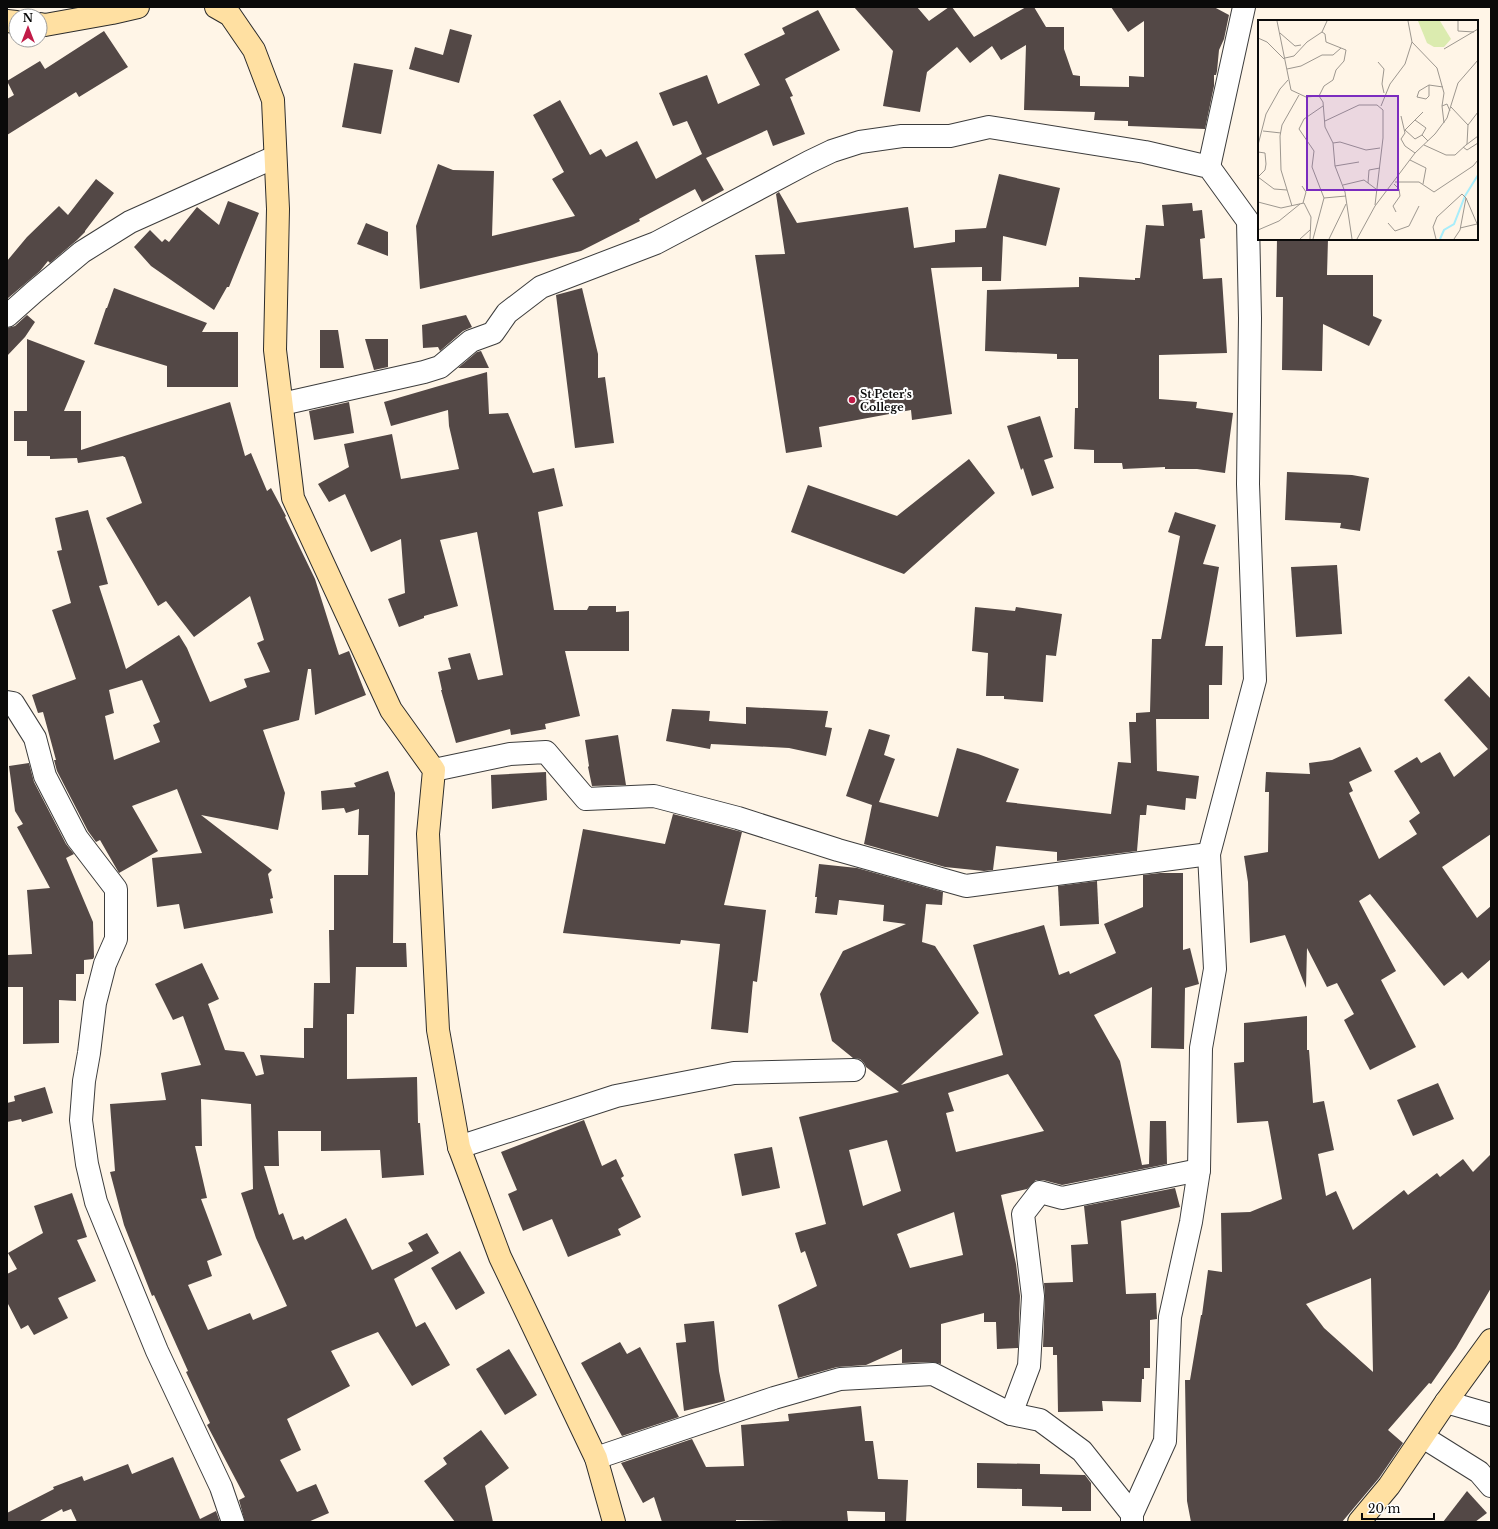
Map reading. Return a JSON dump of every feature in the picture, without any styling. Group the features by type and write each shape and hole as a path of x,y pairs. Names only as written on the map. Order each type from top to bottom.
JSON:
{"main road":[{"path":"48,24 138,7"},
{"path":"216,7 230,16 254,50 273,100 278,209 275,350 293,498 391,710 434,770 428,834 438,1030 459,1148 500,1257 596,1458 614,1522"},
{"path":"1358,1522 1390,1486 1446,1402 1491,1340"}],"street":[{"path":"1209,167 1244,7"},
{"path":"282,404 424,372 440,367 471,341 493,333 507,312 541,287 656,243 808,162 832,151 860,142 902,136 950,136 989,127 1145,152 1209,167 1248,220 1250,318 1248,484 1255,680 1209,854 1215,970 1201,1048 1199,1170 1191,1222 1170,1317 1165,1441 1132,1518"},
{"path":"7,316 82,252 130,222 275,157"},
{"path":"7,702 13,703 35,738 45,776 77,838 116,889 116,939 105,964 95,1002 89,1054 84,1081 81,1120 86,1164 96,1202 149,1330 221,1488 233,1522"},
{"path":"434,770 510,754 546,752 586,799 654,796 738,818 838,850 966,886 1209,854"},
{"path":"459,1148 616,1096 734,1073 854,1070"},
{"path":"1011,1414 1029,1366 1033,1296 1023,1214 1040,1192 1062,1198 1199,1170"},
{"path":"596,1458 774,1398 840,1379 933,1374 1011,1414 1040,1420 1082,1451 1132,1518"},
{"path":"1446,1402 1491,1414"},
{"path":"1423,1436 1479,1472 1491,1486"}],"building":[{"path":"854,7 917,7 929,21 949,7 952,7 974,37 1026,7 1034,7 1046,27 1064,27 1064,49 1073,75 1080,76 1080,86 1129,87 1129,76 1144,77 1144,21 1128,32 1111,7 1214,7 1229,15 1224,39 1219,50 1217,71 1216,75 1214,75 1214,86 1205,129 1128,126 1128,121 1094,120 1095,112 1024,110 1026,45 1001,60 992,46 970,63 957,47 927,72 920,112 883,106 893,51"},
{"path":"818,10 840,50 785,79 793,96 790,97 805,134 773,146 767,130 706,158 724,190 702,202 695,189 639,219 640,221 581,251 420,289 416,226 438,164 453,170 494,171 492,236 575,216 552,179 564,172 533,115 560,100 590,155 601,149 606,157 637,141 656,179 702,154 687,121 673,126 659,93 707,75 718,104 760,85 744,54 785,34 782,28"},
{"path":"450,29 472,35 459,83 409,69 415,47 443,55"},
{"path":"104,31 128,67 79,97 76,92 7,135 7,99 14,95 7,81 40,61 45,69"},
{"path":"354,63 393,70 381,134 342,127"},
{"path":"999,174 1060,188 1046,246 1003,236 1001,281 982,281 982,267 931,268 952,414 912,420 911,410 819,427 822,447 786,453 755,255 785,254 776,194 779,192 797,223 908,207 914,248 955,242 955,230 986,228"},
{"path":"96,179 114,193 85,232 77,240 50,263 48,261 40,271 7,299 7,261 27,237 59,206 68,215"},
{"path":"228,201 259,213 229,287 227,287 214,310 151,266 134,247 150,230 162,242 165,239 169,242 197,207 219,225"},
{"path":"1192,203 1193,211 1202,210 1205,238 1200,239 1203,279 1222,278 1227,353 1159,355 1159,399 1197,402 1196,408 1233,413 1225,473 1197,469 1165,469 1165,467 1123,469 1122,463 1094,463 1094,450 1074,449 1075,408 1078,408 1078,359 1057,359 1057,354 985,351 987,290 1079,287 1079,277 1135,280 1135,278 1140,278 1146,225 1164,226 1162,205"},
{"path":"366,223 388,232 388,256 357,244"},
{"path":"1277,240 1328,240 1327,275 1373,275 1373,316 1382,320 1369,346 1323,324 1322,371 1282,370 1283,297 1276,297"},
{"path":"114,288 207,323 202,332 238,332 238,387 167,387 167,366 94,344"},
{"path":"582,288 598,354 598,378 605,377 614,443 575,448 556,295"},
{"path":"27,315 35,322 25,337 7,356 7,328 15,326"},
{"path":"466,315 472,327 463,331 440,351 438,347 423,348 422,325"},
{"path":"320,330 338,330 344,368 320,368"},
{"path":"27,339 85,361 64,411 81,411 81,450 230,402 245,456 251,453 267,491 271,488 286,516 285,517 315,579 339,655 349,651 366,695 315,715 311,669 308,669 299,720 263,730 285,793 278,830 201,815 272,870 268,874 273,898 270,899 273,913 184,929 179,904 157,907 152,858 202,853 177,789 132,806 158,851 119,873 100,840 96,842 88,831 57,771 54,760 56,760 43,712 38,713 32,695 76,679 52,610 71,603 57,551 62,550 55,518 88,510 108,584 99,586 126,669 179,635 187,648 210,702 247,687 244,679 270,672 257,643 264,640 250,596 194,637 166,601 158,606 106,518 142,503 125,457 123,456 78,463 77,458 50,459 50,456 27,456 27,441 14,441 14,411 27,411","holes":["142,680 160,722 153,725 160,742 114,760 105,716 114,713 109,690"]},
{"path":"365,339 388,339 388,367 374,370"},
{"path":"481,351 489,368 458,368 477,352"},
{"path":"487,372 489,414 508,413 533,473 554,468 563,506 538,512 554,610 587,610 589,606 616,606 616,612 629,611 629,651 565,651 580,716 545,724 546,729 511,735 510,729 456,743 441,690 438,672 451,669 448,658 470,653 478,680 503,675 477,532 440,540 458,606 424,616 424,618 399,627 388,599 405,593 401,539 371,552 345,494 329,502 318,484 349,467 344,444 392,434 401,479 459,469 449,426 448,410 391,426 384,402"},
{"path":"349,402 354,433 314,440 309,411"},
{"path":"1040,416 1053,457 1044,460 1054,488 1032,496 1023,468 1021,470 1007,426"},
{"path":"969,459 995,493 904,574 791,532 808,485 897,516"},
{"path":"1287,472 1352,475 1369,478 1360,531 1340,528 1341,523 1285,520"},
{"path":"1175,512 1216,525 1203,564 1219,567 1205,646 1223,646 1222,685 1209,685 1209,719 1156,719 1157,771 1199,776 1196,799 1186,798 1185,810 1147,805 1146,815 1140,815 1137,851 1057,861 1057,852 996,846 993,870 984,871 945,867 864,844 872,805 846,796 869,729 890,735 884,755 895,759 879,802 938,817 957,748 1019,769 1006,802 1111,814 1118,762 1131,763 1129,722 1136,722 1136,713 1150,712 1152,639 1161,639 1180,536 1168,532"},
{"path":"1337,565 1342,634 1296,637 1291,567"},
{"path":"975,607 1015,611 1016,607 1062,614 1056,656 1046,655 1043,702 1004,699 1004,696 986,696 988,653 972,651"},
{"path":"1469,676 1491,699 1491,834 1442,867 1477,918 1491,906 1491,959 1468,979 1462,972 1444,986 1370,894 1359,901 1396,971 1381,980 1416,1047 1370,1070 1344,1020 1354,1014 1337,983 1327,987 1307,948 1306,988 1285,935 1250,943 1248,882 1244,856 1268,852 1269,792 1265,792 1266,772 1310,774 1309,763 1332,760 1360,747 1372,771 1349,782 1353,791 1349,793 1379,859 1417,834 1409,821 1420,813 1394,771 1417,757 1421,763 1440,752 1454,777 1488,749 1444,700"},
{"path":"746,707 828,711 825,727 832,728 826,756 789,748 711,744 710,749 666,741 672,709 710,711 709,721 746,724"},
{"path":"618,735 626,785 592,786 585,740"},
{"path":"29,763 34,782 66,844 74,854 66,858 93,922 94,957 93,959 84,960 84,974 76,974 76,1001 59,1000 59,1043 23,1044 23,987 7,987 7,955 32,954 27,890 50,888 17,827 23,824 15,811 9,766"},
{"path":"388,771 395,793 393,943 406,943 407,967 356,967 354,1014 347,1014 347,1079 417,1077 418,1123 420,1123 424,1175 382,1178 380,1150 321,1151 321,1131 278,1131 279,1166 264,1166 279,1215 283,1213 293,1240 303,1236 305,1240 346,1218 372,1270 413,1251 408,1243 427,1233 439,1253 394,1279 416,1327 425,1322 450,1365 412,1386 378,1332 331,1351 350,1386 287,1419 301,1450 280,1460 297,1492 316,1484 329,1513 308,1522 245,1522 239,1500 245,1497 207,1425 210,1423 186,1372 188,1371 154,1295 152,1296 124,1225 110,1172 115,1171 110,1104 166,1100 161,1073 201,1065 183,1016 173,1020 155,984 202,963 219,999 208,1004 225,1050 244,1052 256,1076 264,1074 260,1055 304,1058 304,1028 313,1028 314,983 330,983 329,930 334,930 334,875 368,875 369,835 358,835 359,809 346,813 344,808 322,810 321,791 356,787 354,783","holes":["201,1099 251,1104 253,1189 241,1193 256,1238 287,1306 253,1320 250,1313 208,1330 188,1285 212,1276 207,1261 222,1255 201,1199 207,1198 195,1146 202,1146"]},
{"path":"546,772 547,800 492,809 491,775"},
{"path":"673,814 742,832 724,905 766,910 757,982 753,981 748,1033 711,1029 720,944 681,940 680,944 563,933 583,829 665,844"},
{"path":"819,864 857,868 943,892 942,905 926,904 922,942 935,946 979,1013 901,1085 1003,1055 973,945 1044,925 1059,975 1069,971 1070,974 1116,953 1104,924 1143,907 1143,875 1183,873 1183,950 1190,948 1199,984 1185,988 1184,1049 1151,1048 1152,987 1094,1015 1120,1061 1142,1165 1149,1164 1150,1121 1166,1121 1167,1164 1062,1185 1043,1180 1036,1180 1027,1189 1001,1195 1016,1264 1020,1296 1018,1348 997,1349 996,1322 984,1322 984,1313 941,1324 941,1364 932,1362 902,1363 902,1349 866,1365 837,1367 798,1378 778,1305 817,1286 805,1251 801,1253 795,1233 826,1224 799,1117 899,1092 866,1067 860,1059 853,1058 832,1041 820,994 843,951 906,924 883,921 884,905 839,900 837,915 815,913 817,897 815,897","holes":["1008,1074 1044,1131 956,1152 946,1113 954,1111 948,1093","887,1140 901,1191 863,1206 849,1150","954,1212 963,1255 910,1268 897,1234"]},
{"path":"1097,881 1099,924 1060,926 1058,886"},
{"path":"1307,1016 1307,1050 1309,1050 1313,1103 1324,1101 1334,1150 1318,1154 1326,1196 1336,1191 1353,1230 1404,1190 1408,1195 1437,1173 1440,1177 1463,1159 1473,1172 1491,1154 1491,1288 1456,1348 1431,1384 1429,1383 1388,1430 1403,1443 1379,1478 1342,1522 1191,1522 1187,1501 1185,1380 1190,1380 1202,1315 1208,1270 1222,1272 1221,1213 1250,1212 1282,1199 1268,1121 1237,1123 1234,1063 1244,1062 1244,1023","holes":["1371,1278 1373,1372 1324,1328 1306,1304"]},
{"path":"1438,1083 1454,1119 1413,1136 1397,1100"},
{"path":"45,1087 53,1113 22,1122 21,1119 7,1122 7,1103 15,1101 14,1096"},
{"path":"584,1120 602,1166 616,1159 624,1176 621,1178 641,1217 618,1229 621,1235 568,1257 552,1219 523,1231 508,1194 517,1190 501,1152"},
{"path":"772,1147 780,1188 742,1196 734,1154"},
{"path":"1175,1188 1180,1207 1121,1221 1126,1294 1156,1293 1157,1319 1150,1320 1150,1368 1144,1368 1141,1402 1102,1401 1103,1411 1058,1412 1057,1355 1053,1355 1053,1347 1043,1347 1045,1297 1044,1283 1073,1282 1071,1245 1088,1244 1084,1206"},
{"path":"72,1193 87,1237 77,1240 96,1281 58,1298 68,1318 34,1335 28,1325 21,1329 7,1302 7,1274 17,1269 8,1253 43,1233 34,1206"},
{"path":"460,1251 485,1293 456,1310 431,1268"},
{"path":"714,1321 719,1371 725,1401 684,1411 676,1343 686,1342 684,1324"},
{"path":"620,1342 627,1354 640,1347 679,1417 622,1436 581,1363"},
{"path":"509,1349 537,1395 505,1415 476,1369"},
{"path":"861,1406 865,1441 873,1441 878,1479 908,1480 906,1522 885,1522 885,1512 847,1511 848,1521 784,1522 736,1520 719,1522 662,1522 654,1497 643,1503 621,1463 692,1439 706,1467 744,1466 741,1425 789,1421 788,1414"},
{"path":"481,1430 509,1468 485,1486 493,1522 455,1522 424,1481 447,1464 443,1458"},
{"path":"173,1457 200,1519 216,1511 220,1522 77,1522 71,1509 63,1512 62,1509 38,1522 7,1522 7,1513 54,1489 53,1487 82,1476 84,1481 128,1464 132,1474"},
{"path":"977,1463 1040,1464 1040,1474 1085,1475 1091,1483 1091,1511 1062,1511 1062,1507 1022,1506 1022,1489 977,1488"},
{"path":"1467,1491 1487,1513 1475,1522 1443,1522"}],"place":[{"name":"St Peter's College","path":"852,400"}]}
